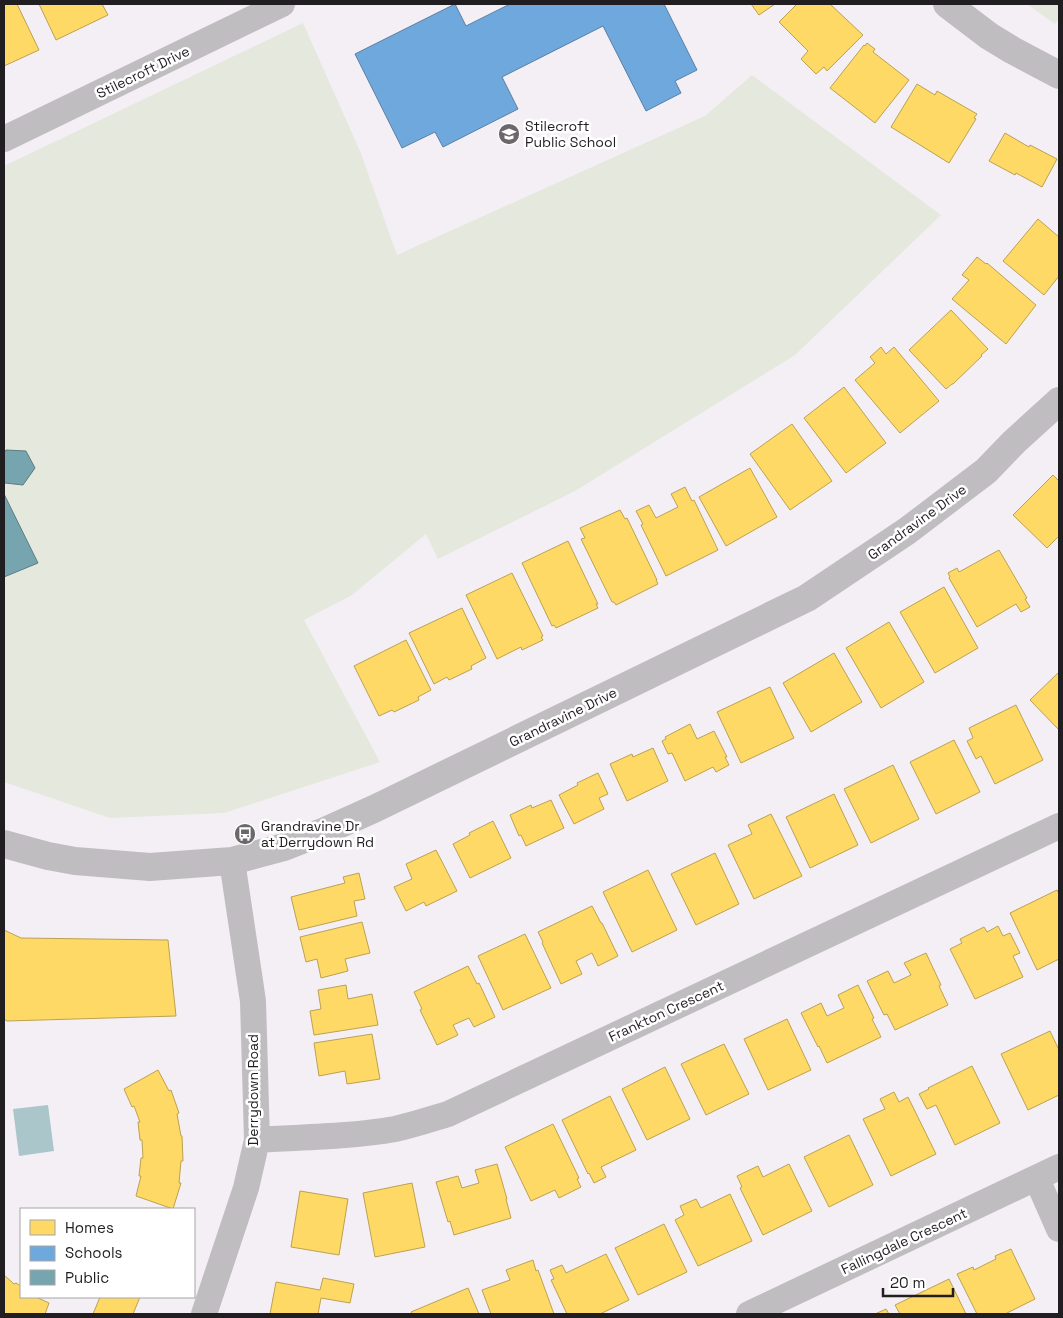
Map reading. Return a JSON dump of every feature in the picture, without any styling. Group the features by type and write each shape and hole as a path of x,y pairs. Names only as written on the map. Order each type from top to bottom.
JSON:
{"street":[{"name":"Stilecroft Drive","path":"4,139 282,4"},
{"path":"946,4 997,41 1059,75"},
{"name":"Grandravine Drive","path":"4,844 75,861 150,867 232,861 284,847 333,828 807,598 907,531 986,471 1014,442 1059,401"},
{"name":"Frankton Crescent","path":"256,1140 366,1133 397,1128 448,1114 1059,826"},
{"name":"Derrydown Road","path":"204,1314 246,1188 256,1140 253,1001 232,861"},
{"path":"1048,1173 1059,1229"},
{"name":"Fallingdale Crescent","path":"749,1314 1048,1173"}],"shaded area":[{"path":"1027,4 1059,4 1059,18 1055,24"},
{"path":"303,23 360,151 397,255 705,116 752,75 941,215 795,355 575,491 438,559 426,534 352,595 304,620 380,762 224,813 110,818 4,782 4,166"}],"water":[{"path":"48,1105 54,1151 19,1156 13,1109"}],"building: Homes":[{"path":"4,4 17,4 39,50 4,66"},
{"path":"39,4 102,4 108,15 56,40"},
{"path":"751,4 775,4 759,15"},
{"path":"797,4 830,4 863,35 827,71 824,67 816,74 801,59 808,51 779,22"},
{"path":"867,43 875,49 873,52 909,80 875,123 830,88"},
{"path":"917,84 935,95 937,91 977,114 974,118 976,119 949,163 891,127"},
{"path":"1005,133 1029,147 1030,145 1057,159 1042,187 989,161"},
{"path":"1038,219 1059,237 1059,276 1044,295 1003,261"},
{"path":"977,257 987,263 1036,305 1006,344 952,299 969,280 962,275"},
{"path":"951,310 988,349 946,389 909,350"},
{"path":"881,347 886,354 894,347 939,401 900,433 855,380 875,363 870,357"},
{"path":"844,387 886,443 846,473 804,418"},
{"path":"792,424 832,481 790,510 750,454"},
{"path":"750,468 777,517 726,546 699,497"},
{"path":"1053,475 1059,481 1059,536 1047,548 1013,515"},
{"path":"685,487 692,501 694,500 718,550 666,576 636,511 649,505 656,518 678,507 671,494"},
{"path":"620,510 625,519 627,518 658,584 616,605 612,602 581,539 585,538 580,528"},
{"path":"568,541 598,604 596,604 598,608 556,628 554,625 552,626 522,563"},
{"path":"999,550 1027,598 1025,599 1030,607 1021,612 1016,604 977,627 948,573 957,568 959,572"},
{"path":"512,573 543,636 541,637 543,640 522,650 521,647 497,659 466,595"},
{"path":"944,587 978,648 935,673 900,612"},
{"path":"462,608 486,658 471,666 472,669 449,680 447,677 434,684 409,633"},
{"path":"889,622 924,682 881,708 846,648"},
{"path":"406,640 431,690 418,697 419,700 394,712 392,710 379,716 354,666"},
{"path":"834,653 862,702 811,732 783,683"},
{"path":"1059,672 1059,730 1030,700"},
{"path":"770,687 794,738 741,763 717,712"},
{"path":"1016,705 1043,760 995,784 981,756 976,759 967,741 973,738 969,728"},
{"path":"690,724 697,739 714,731 729,765 716,772 713,767 685,781 672,753 668,754 662,741 666,739 665,737"},
{"path":"954,740 980,792 936,814 910,762"},
{"path":"653,748 668,781 627,801 610,764 632,754 633,757"},
{"path":"893,765 919,819 871,843 844,789"},
{"path":"598,773 608,794 599,798 604,809 574,824 559,795 578,785 577,783"},
{"path":"834,794 858,845 810,868 786,817"},
{"path":"551,800 564,828 526,846 521,835 519,836 510,815 531,805 532,808"},
{"path":"771,814 802,876 754,899 728,845 752,834 748,825"},
{"path":"493,821 511,858 470,878 453,844 470,835 469,833"},
{"path":"436,850 457,891 426,906 424,902 406,911 394,887 412,879 406,864"},
{"path":"715,853 739,904 696,925 671,874"},
{"path":"648,870 677,930 632,952 603,892"},
{"path":"359,873 365,899 354,901 357,916 299,930 291,897 345,883 343,877"},
{"path":"1057,890 1059,894 1059,959 1037,970 1010,913"},
{"path":"592,906 618,956 598,966 592,953 576,961 582,974 561,984 538,932"},
{"path":"362,922 370,953 345,959 348,971 321,978 317,959 306,962 300,937"},
{"path":"998,926 1003,936 1010,933 1020,953 1013,956 1023,977 975,999 950,949 962,943 960,939 984,927 987,932"},
{"path":"4,930 21,938 168,940 176,1016 7,1021 4,1019"},
{"path":"525,934 551,988 503,1010 478,956"},
{"path":"926,953 948,1005 895,1030 887,1014 884,1015 867,981 888,971 894,983 911,975 904,963"},
{"path":"468,966 477,984 479,983 495,1017 474,1027 469,1018 453,1025 458,1035 437,1045 420,1010 422,1009 414,992"},
{"path":"346,985 348,999 372,994 378,1025 314,1035 310,1011 321,1009 318,990"},
{"path":"858,985 881,1037 827,1063 801,1013 821,1003 827,1016 844,1008 838,995"},
{"path":"787,1019 811,1070 768,1090 744,1039"},
{"path":"1050,1031 1059,1050 1059,1095 1028,1110 1001,1054"},
{"path":"372,1034 380,1079 347,1084 345,1071 319,1076 314,1043"},
{"path":"724,1044 749,1094 706,1115 681,1064"},
{"path":"972,1066 1000,1123 955,1145 936,1105 927,1109 919,1094"},
{"path":"665,1067 690,1119 647,1140 622,1089"},
{"path":"158,1070 169,1091 171,1090 179,1113 177,1114 182,1136 183,1161 181,1161 179,1183 181,1183 173,1208 136,1196 141,1176 139,1176 141,1158 143,1158 138,1122 140,1122 134,1106 132,1107 124,1089"},
{"path":"894,1092 899,1102 908,1097 936,1154 891,1176 863,1119 885,1109 880,1099"},
{"path":"610,1096 636,1150 601,1167 606,1177 594,1183 562,1120"},
{"path":"553,1124 579,1178 577,1179 581,1187 559,1198 555,1190 531,1201 505,1147"},
{"path":"849,1135 873,1185 829,1207 804,1157"},
{"path":"497,1164 511,1218 454,1235 450,1221 448,1222 436,1182 458,1176 462,1188 479,1183 475,1170"},
{"path":"789,1164 812,1211 763,1235 740,1188 742,1187 737,1176 758,1166 763,1177"},
{"path":"412,1183 425,1247 375,1257 363,1193"},
{"path":"300,1191 348,1199 339,1255 291,1247"},
{"path":"730,1194 752,1241 698,1266 675,1220 684,1215 680,1206 696,1199 701,1208"},
{"path":"664,1224 687,1272 638,1295 615,1248"},
{"path":"1011,1249 1035,1299 1005,1314 977,1314 957,1274 973,1267 974,1270 996,1259 995,1256"},
{"path":"606,1254 629,1300 600,1314 567,1314 551,1280 554,1279 550,1270 562,1265 566,1273"},
{"path":"533,1260 554,1314 491,1314 482,1290 510,1280 506,1270"},
{"path":"4,1275 14,1284 20,1285 20,1298 38,1298 49,1303 45,1314 4,1314"},
{"path":"323,1278 354,1284 350,1303 321,1298 318,1314 270,1314 276,1282 320,1290"},
{"path":"949,1279 966,1314 900,1314 895,1305"},
{"path":"468,1288 479,1314 412,1314 411,1312"},
{"path":"100,1298 140,1298 133,1314 93,1314"},
{"path":"886,1309 889,1314 875,1314"}],"building: Schools":[{"path":"455,4 466,26 510,4 664,4 697,70 675,81 681,93 646,111 603,26 502,77 518,109 443,147 435,132 402,148 355,54"}],"building: Public":[{"path":"6,450 26,451 35,468 23,485 5,483 4,481 4,453"},
{"path":"4,494 38,563 4,577"}],"place":[{"name":"Stilecroft Public School","path":"509,134"},
{"name":"Grandravine Dr at Derrydown Rd","path":"245,834"}]}
